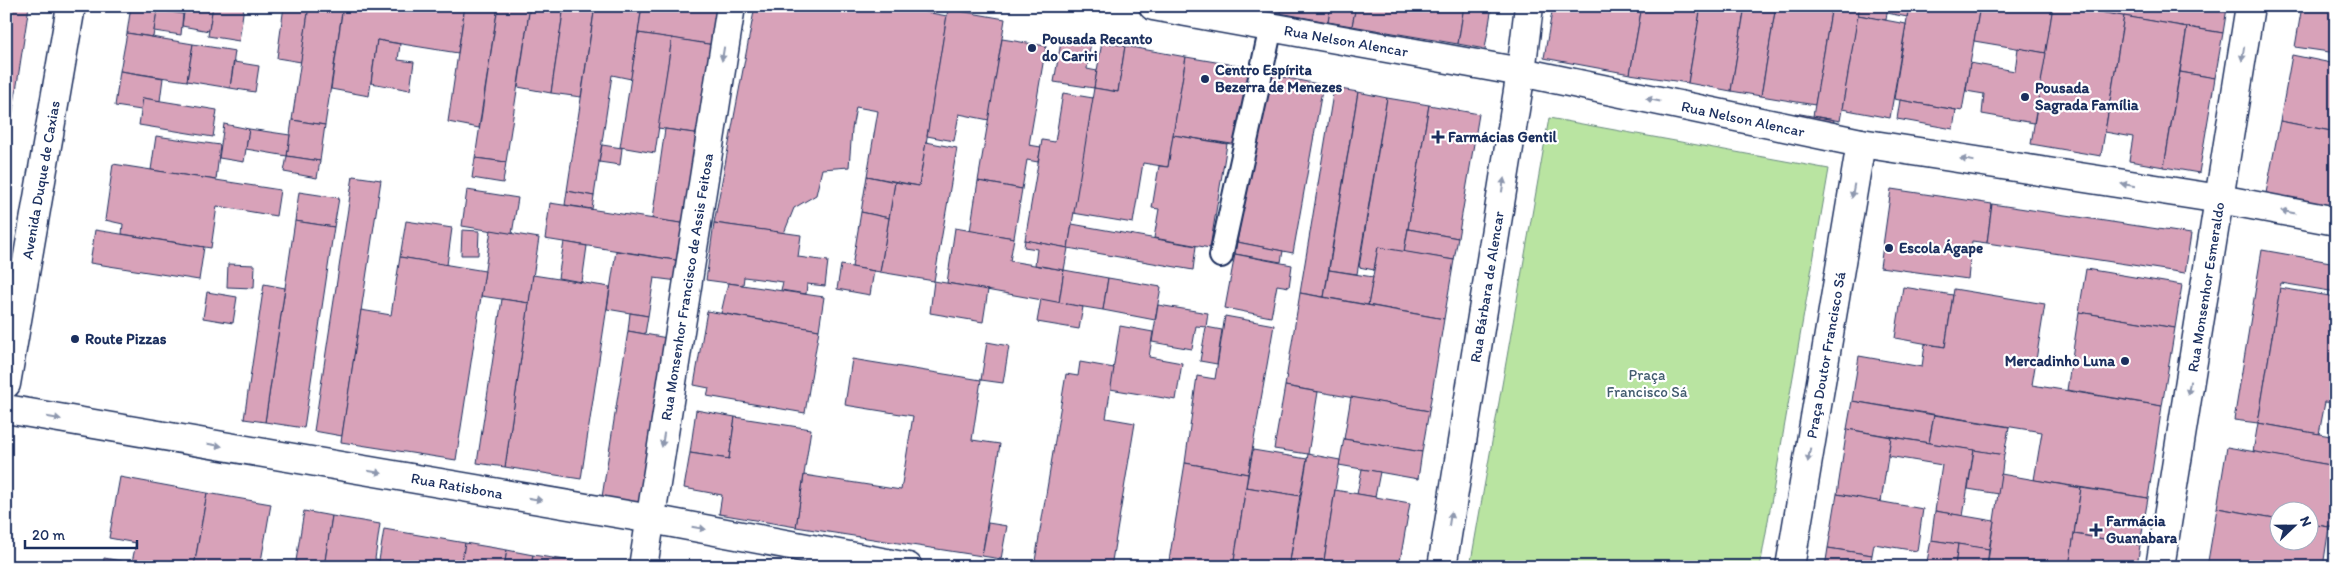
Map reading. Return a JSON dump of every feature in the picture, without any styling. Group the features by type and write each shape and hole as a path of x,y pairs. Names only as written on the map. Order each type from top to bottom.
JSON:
{"street":[{"name":"Avenida Duque de Caxias","path":"6,384 71,6"},
{"name":"Rua Monsenhor Francisco de Assis Feitosa","path":"643,567 730,6"},
{"name":"Rua Nelson Alencar","path":"1152,6 1521,72 1861,143 2220,199 2336,221"},
{"name":"Rua Bárbara de Alencar","path":"1442,567 1521,72 1529,6"},
{"name":"Rua Monsenhor Esmeraldo","path":"2160,567 2250,6"},
{"name":"Praça Doutor Francisco Sá","path":"1790,567 1861,143"},
{"name":"Rua Ratisbona","path":"6,409 651,519 908,567"}],"lane":[{"path":"1221,256 1271,27"}],"green space":[{"name":"Praça Francisco Sá","path":"1549,118 1829,169 1760,567 1470,567"}],"building":[{"path":"6,6 29,6 13,111 6,110"},
{"path":"131,6 158,6 153,37 127,33"},
{"path":"185,6 213,6 209,31 182,26"},
{"path":"213,6 244,6 239,41 208,36"},
{"path":"284,6 309,6 301,62 277,58"},
{"path":"309,6 343,6 325,125 292,120"},
{"path":"343,6 465,6 458,53 377,40 369,96 331,89"},
{"path":"465,6 498,6 479,128 448,122"},
{"path":"498,6 530,6 506,162 475,158"},
{"path":"530,6 564,6 551,93 518,87"},
{"path":"564,6 595,6 581,97 551,93"},
{"path":"595,6 642,6 631,79 612,75 594,196 567,191"},
{"path":"642,6 720,6 714,45 638,33"},
{"path":"755,6 893,6 947,16 919,186 867,176 878,111 856,107 849,167 822,169 816,195 794,208 784,233 714,223"},
{"path":"1262,6 1282,6 1280,13 1262,10"},
{"path":"1282,6 1331,6 1328,22 1280,13"},
{"path":"1331,6 1356,6 1352,26 1328,22"},
{"path":"1356,6 1464,6 1458,44 1352,26"},
{"path":"1464,6 1492,6 1485,49 1458,44"},
{"path":"1553,6 1642,6 1630,74 1544,58"},
{"path":"1642,6 1701,6 1688,83 1630,74"},
{"path":"1701,6 1745,6 1731,91 1688,83"},
{"path":"1745,6 1776,6 1761,96 1731,91"},
{"path":"1776,6 1832,6 1815,105 1761,96"},
{"path":"1832,6 1860,6 1840,121 1813,116"},
{"path":"1860,6 1888,6 1886,20 1858,15"},
{"path":"1888,6 1909,6 1907,17 1887,13"},
{"path":"1909,6 1980,6 1962,111 1894,99"},
{"path":"1980,6 2053,6 2046,53 1974,41"},
{"path":"2053,6 2068,6 2124,16 2101,156 2031,144"},
{"path":"2068,6 2106,6 2105,13"},
{"path":"2106,6 2217,6 2227,8 2223,33 2105,13"},
{"path":"2302,6 2336,6 2336,53 2295,47"},
{"path":"948,9 1005,19 989,120 959,114 954,141 927,136"},
{"path":"157,10 183,14 181,35 154,31"},
{"path":"1858,15 1906,24 1890,118 1842,109"},
{"path":"2124,16 2187,27 2164,167 2129,161 2133,137 2105,132"},
{"path":"2187,27 2223,33 2215,78 2180,72"},
{"path":"127,33 193,44 187,81 120,71"},
{"path":"638,33 672,38 655,153 620,147"},
{"path":"1062,36 1091,41 1087,69 1097,71 1094,88 1054,82"},
{"path":"672,38 714,45 701,134 658,128"},
{"path":"1002,39 1046,46 1029,145 1041,147 1038,162 1027,160 1022,189 978,181"},
{"path":"377,40 400,44 398,60 414,62 410,90 371,83"},
{"path":"1102,42 1125,46 1118,92 1094,88"},
{"path":"193,44 235,51 230,88 187,81"},
{"path":"1125,46 1186,57 1168,167 1143,163 1133,223 1073,213 1094,88 1118,92"},
{"path":"2018,48 2046,53 2034,123 1982,114 1984,94 1966,91 1970,63 2015,71"},
{"path":"2292,55 2336,64 2336,132 2280,121"},
{"path":"1186,57 1251,68 1238,145 1173,135"},
{"path":"234,62 259,66 255,92 230,88"},
{"path":"120,71 163,78 160,101 143,98 141,110 115,106"},
{"path":"2180,72 2215,78 2199,173 2164,167"},
{"path":"1267,74 1323,85 1293,253 1237,242"},
{"path":"1334,88 1358,92 1324,297 1300,293"},
{"path":"1358,92 1387,98 1357,274 1329,270"},
{"path":"1063,93 1093,98 1068,248 1025,240 1042,140 1055,142"},
{"path":"143,98 217,110 213,137 139,125"},
{"path":"1387,98 1429,105 1404,252 1378,247 1374,270 1359,267"},
{"path":"1900,100 1956,110 1953,129 1897,119"},
{"path":"1429,105 1479,114 1458,238 1408,229"},
{"path":"6,110 13,111 6,156"},
{"path":"1795,113 1834,120 1832,135 1793,128"},
{"path":"292,120 325,125 320,161 287,156"},
{"path":"2280,121 2336,132 2336,196 2334,206 2266,193"},
{"path":"224,124 249,129 244,162 219,158"},
{"path":"249,129 290,135 287,156 246,149"},
{"path":"665,129 701,134 687,224 652,219"},
{"path":"1173,135 1227,144 1210,248 1154,238 1159,209 1152,208 1159,166 1168,167"},
{"path":"156,136 220,145 216,180 151,170"},
{"path":"926,142 957,148 934,281 880,272 895,182 919,186"},
{"path":"602,145 622,148 620,165 599,162"},
{"path":"287,156 320,161 317,178 284,172"},
{"path":"475,158 506,162 503,183 472,178"},
{"path":"113,164 280,190 276,216 217,206 211,248 122,234 123,224 105,220"},
{"path":"353,176 381,180 342,436 314,431"},
{"path":"867,176 895,182 889,218 861,212"},
{"path":"978,181 1022,189 1014,238 970,231"},
{"path":"1891,189 1992,204 1987,243 1972,241 1968,279 1880,267"},
{"path":"467,190 518,198 512,234 462,226"},
{"path":"567,191 594,196 592,209 565,205"},
{"path":"299,192 339,198 334,227 295,221"},
{"path":"550,203 687,224 681,261 545,239"},
{"path":"1992,204 2191,234 2185,273 1987,243"},
{"path":"861,212 889,218 880,272 852,267"},
{"path":"295,221 334,227 304,428 265,422"},
{"path":"406,221 452,228 447,265 400,257"},
{"path":"714,223 801,235 798,257 828,261 825,286 807,284 806,294 781,290 783,282 744,277 743,285 706,280"},
{"path":"1072,224 1196,246 1193,270 1068,248"},
{"path":"955,228 1014,238 1010,261 1064,270 1059,303 947,283"},
{"path":"1408,229 1458,238 1454,260 1404,252"},
{"path":"95,230 204,247 199,280 90,263"},
{"path":"462,230 479,231 478,255 461,255"},
{"path":"491,230 539,238 529,303 481,296"},
{"path":"1025,240 1068,248 1064,270 1035,265 1037,249 1024,247"},
{"path":"564,242 587,246 582,282 558,278"},
{"path":"1237,242 1283,251 1281,262 1235,254"},
{"path":"1378,247 1454,260 1444,319 1368,305"},
{"path":"2262,250 2336,263 2336,292 2281,283 2258,423 2234,420"},
{"path":"616,251 681,261 678,281 654,278 648,316 607,309"},
{"path":"1235,254 1292,265 1289,287 1277,285 1271,317 1225,308"},
{"path":"400,257 485,271 456,460 341,442 361,310 391,315"},
{"path":"228,264 255,265 254,288 227,287"},
{"path":"841,265 874,271 870,295 837,289"},
{"path":"2086,269 2182,285 2175,328 2079,312"},
{"path":"1064,270 1108,278 1103,310 1059,303"},
{"path":"1329,270 1373,277 1368,305 1324,297"},
{"path":"533,275 610,287 581,479 505,467"},
{"path":"1108,278 1161,287 1155,320 1103,310"},
{"path":"934,281 988,290 983,322 930,313"},
{"path":"728,283 824,297 819,330 721,313"},
{"path":"264,284 285,288 265,422 244,419"},
{"path":"1903,287 1953,295 1945,347 1895,338"},
{"path":"2280,288 2336,297 2336,403 2325,402 2319,434 2258,423"},
{"path":"1954,289 2045,304 2032,385 2162,406 2148,498 2034,480 2042,432 1852,401 1859,356 1922,367 1925,344 1945,347"},
{"path":"207,292 237,297 233,323 203,318"},
{"path":"1300,293 1444,319 1429,411 1285,386"},
{"path":"502,299 529,303 505,467 477,463"},
{"path":"1041,299 1083,307 1079,329 1037,322"},
{"path":"1158,305 1208,313 1206,327 1196,326 1192,349 1152,342"},
{"path":"707,311 819,330 805,413 707,396 709,388 694,385"},
{"path":"2079,312 2175,328 2162,406 2067,390"},
{"path":"630,313 648,316 645,334 628,331"},
{"path":"1225,316 1274,325 1248,474 1185,463 1197,376 1215,379"},
{"path":"1120,326 1153,332 1149,357 1182,363 1176,400 1110,389"},
{"path":"1206,327 1222,330 1217,364 1200,361"},
{"path":"628,331 667,338 642,503 602,497"},
{"path":"987,342 1009,346 1003,383 981,380"},
{"path":"852,359 981,380 972,440 1000,444 982,556 796,527 804,475 901,490 913,416 845,405"},
{"path":"1080,362 1114,368 1106,418 1135,423 1111,567 1034,567 1066,374 1078,376"},
{"path":"1285,386 1318,392 1308,454 1274,449"},
{"path":"1351,397 1429,411 1422,452 1344,439"},
{"path":"1852,401 1934,415 1929,443 1847,429"},
{"path":"696,410 735,417 729,459 690,453"},
{"path":"1934,415 2009,427 2004,455 1929,443"},
{"path":"735,417 811,429 796,527 719,514 722,495 684,488 690,453 729,459"},
{"path":"2258,423 2336,437 2336,466 2253,452"},
{"path":"1847,429 1891,437 1881,502 1837,494"},
{"path":"1891,437 1974,450 1963,516 1935,511 1942,465 1888,456"},
{"path":"1344,439 1422,452 1418,479 1339,465"},
{"path":"2227,447 2336,466 2336,528 2320,526 2320,500 2270,500 2270,517 2217,508"},
{"path":"1253,450 1307,459 1300,496 1246,487"},
{"path":"1974,450 2004,455 1999,494 1968,489"},
{"path":"1308,454 1340,460 1323,567 1289,567"},
{"path":"1185,463 1248,474 1233,567 1168,567"},
{"path":"1362,469 1380,472 1375,497 1357,494"},
{"path":"2001,474 2081,488 2069,567 1987,567"},
{"path":"120,477 207,493 194,567 131,567 136,543 109,538"},
{"path":"1246,487 1300,496 1289,567 1233,567"},
{"path":"2081,488 2148,498 2140,545 2074,534"},
{"path":"1335,490 1410,503 1399,567 1323,567"},
{"path":"207,493 271,504 260,567 194,567"},
{"path":"1837,494 1923,509 1917,551 1874,544 1872,555 1828,548"},
{"path":"2217,508 2270,517 2270,550 2320,550 2320,526 2329,527 2323,567 2207,567"},
{"path":"304,511 332,516 324,567 295,567"},
{"path":"1935,511 1994,521 1989,549 1931,540"},
{"path":"332,516 380,524 375,559 379,560 378,567 324,567"},
{"path":"988,523 1007,526 1001,559 982,556"},
{"path":"384,529 465,543 461,567 378,567"},
{"path":"2074,534 2140,545 2137,567 2069,567"},
{"path":"1931,540 1958,544 1955,567 1926,567"},
{"path":"465,543 507,550 504,567 461,567"},
{"path":"1958,544 1989,549 1987,567 1955,567"},
{"path":"1828,548 1872,555 1870,567 1825,567"},
{"path":"507,550 533,555 531,567 504,567"},
{"path":"533,555 572,561 571,567 531,567"},
{"path":"104,558 132,563 131,567 103,567"},
{"path":"2324,561 2336,563 2336,567 2323,567"}],"place":[{"name":"Pousada Recanto do Cariri","path":"1032,48"},
{"name":"Centro Espírita Bezerra de Menezes","path":"1205,79"},
{"name":"Pousada Sagrada Família","path":"2025,97"},
{"name":"Farmácias Gentil","path":"1438,137"},
{"name":"Escola Ágape","path":"1889,248"},
{"name":"Route Pizzas","path":"75,339"},
{"name":"Mercadinho Luna","path":"2125,361"},
{"name":"Farmácia Guanabara","path":"2096,530"}]}
